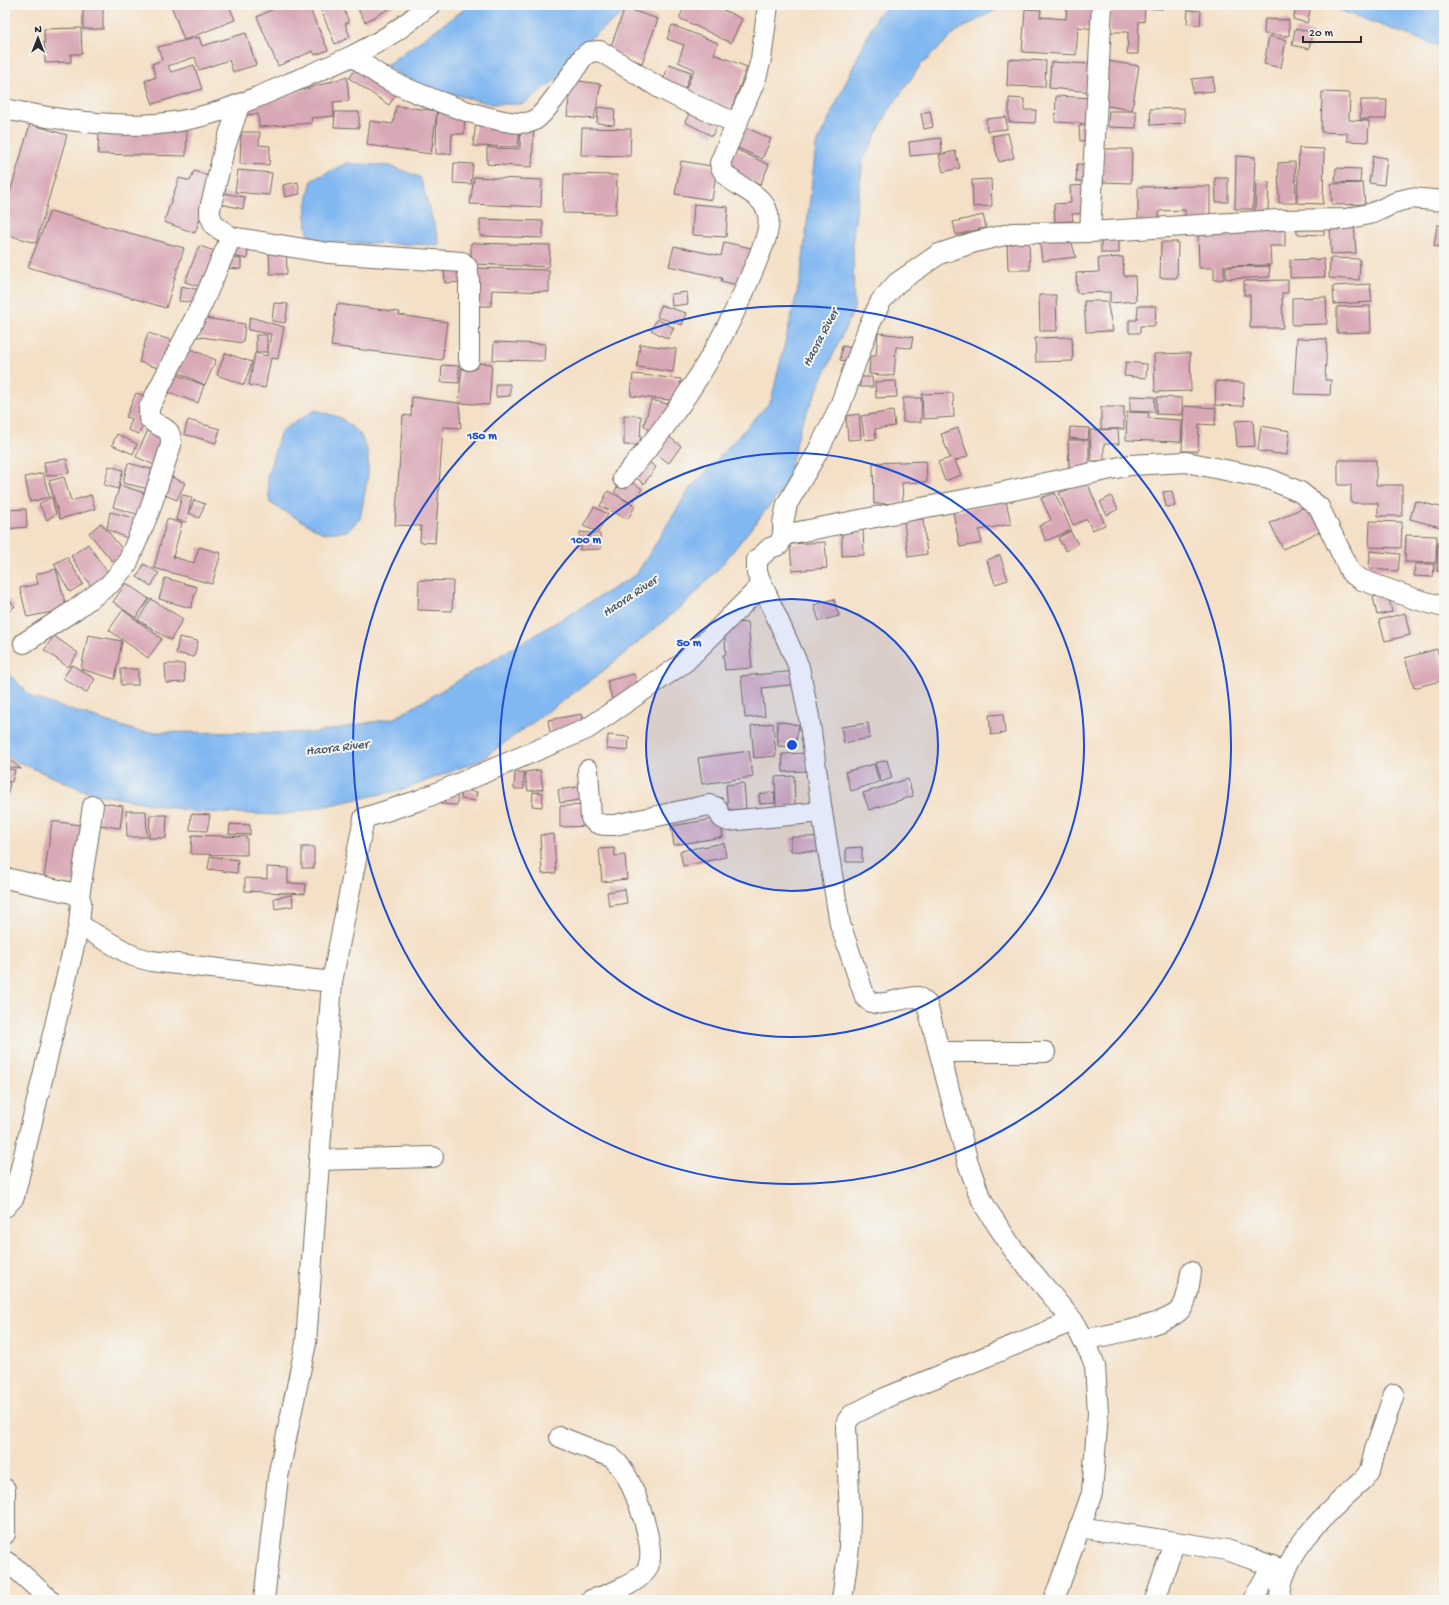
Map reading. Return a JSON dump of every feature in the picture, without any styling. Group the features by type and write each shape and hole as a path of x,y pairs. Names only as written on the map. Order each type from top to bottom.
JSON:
{"street":[{"path":"5,109 84,121 129,124 166,123 200,117 239,106 352,56 392,34 410,11 430,5"},
{"path":"623,478 644,454 690,390 726,332 748,283 766,236 769,223 764,204 725,174 721,167 721,158 756,78 761,59 768,5"},
{"path":"1090,232 1102,5"},
{"path":"352,56 397,84 449,105 488,117 525,123 533,121 542,113 583,57 589,52 600,51 665,90 736,123"},
{"path":"239,106 224,150 210,209 210,215 214,225 231,237 328,253 462,262 468,271 469,280 469,360"},
{"path":"1054,1600 1092,1493 1098,1413 1095,1366 1074,1321 1013,1249 986,1208 968,1163 929,1010 922,999 911,996 877,1004 869,1001 865,997 840,924 822,812 809,717 799,666 757,573 757,560 770,548 779,545 783,535 783,523 787,504 816,455 840,406 869,326 881,301 897,283 938,254 976,242 1013,233 1090,232 1279,220 1346,219 1373,213 1399,201 1411,198 1444,201"},
{"path":"24,642 76,609 104,588 127,564 149,512 170,445 171,437 167,429 149,418 149,408 203,302 231,237"},
{"path":"783,535 1004,492 1130,465 1186,462 1269,479 1300,492 1319,506 1351,573 1362,580 1415,600 1444,607"},
{"path":"264,1600 278,1477 306,1343 332,982 364,818 420,800 587,729 685,662 762,585"},
{"path":"588,770 591,818 595,823 615,825 709,805 716,807 722,818 728,821 822,812"},
{"path":"5,1206 14,1197 79,925 81,902 79,897 93,806"},
{"path":"5,878 72,893 79,897"},
{"path":"79,925 133,956 151,961 332,982"},
{"path":"940,1052 1045,1052"},
{"path":"319,1160 433,1157"},
{"path":"1083,1340 1162,1321 1175,1315 1181,1310 1185,1302 1191,1272"},
{"path":"842,1600 850,1539 847,1421 852,1415 885,1398 1074,1321"},
{"path":"1253,1600 1310,1531 1363,1480 1370,1470 1375,1450 1394,1394"},
{"path":"560,1437 611,1457 617,1462 629,1482 645,1522 650,1542 650,1561 644,1573 617,1590 591,1600"},
{"path":"5,1489 5,1534"},
{"path":"1079,1527 1174,1543 1227,1550 1279,1568"},
{"path":"1155,1600 1174,1543"},
{"path":"5,1561 14,1567 50,1600"},
{"path":"1279,1568 1280,1600"}],"water":[{"path":"470,5 634,5 588,40 560,77 523,104 491,104 421,86 385,66"},
{"name":"Haora River","path":"888,5 1005,5 957,31 920,66 888,112 863,160 853,236 854,309 801,425 786,485 720,567 689,600 597,676 481,760 405,789 283,815 198,812 90,793 11,759 5,754 5,670 33,698 140,732 312,733 395,718 636,575 689,490 771,401 801,276 816,146 877,16"},
{"path":"1325,5 1444,5 1444,48"},
{"path":"347,163 390,166 420,177 440,245 310,242 306,211 312,180"},
{"path":"315,410 341,418 360,434 368,452 368,475 360,519 347,531 323,533 270,503 267,477 281,431"}],"building":[{"path":"171,5 229,5 235,20 184,40"},
{"path":"281,5 308,5 328,50 315,55 313,51 278,66 257,17"},
{"path":"319,5 330,5 332,9 342,5 349,22 345,24 350,37 335,44"},
{"path":"356,5 396,5 365,22"},
{"path":"686,5 714,5 742,19 731,43 679,18"},
{"path":"1067,5 1097,5 1096,29 1078,27 1076,55 1022,52 1025,9 1041,10 1040,17 1066,19"},
{"path":"1110,5 1163,5 1163,9 1145,8 1144,22 1139,21 1138,54 1127,54 1128,32 1110,32"},
{"path":"1297,5 1311,7 1307,23 1293,19"},
{"path":"625,8 658,19 642,63 609,51"},
{"path":"83,9 103,9 103,29 83,29"},
{"path":"1188,10 1201,11 1200,25 1187,24"},
{"path":"1265,19 1289,20 1289,36 1264,34"},
{"path":"672,25 718,43 714,54 747,67 731,110 685,91 694,69 678,62 684,45 667,39"},
{"path":"81,28 82,54 71,54 71,62 45,63 44,29"},
{"path":"1295,29 1312,32 1309,49 1292,45"},
{"path":"246,33 256,65 233,72 229,60 199,70 195,57 168,66 171,72 194,65 202,89 153,104 145,81 156,77 152,64 162,60 158,47 199,37 202,46"},
{"path":"1269,36 1286,40 1281,68 1264,64"},
{"path":"1008,59 1046,61 1045,87 1007,86"},
{"path":"1107,61 1139,66 1132,110 1102,105"},
{"path":"1051,62 1093,64 1092,92 1049,88"},
{"path":"359,64 398,91 389,105 349,78"},
{"path":"669,64 691,72 685,89 663,81"},
{"path":"347,77 349,101 333,102 334,116 311,118 312,123 259,127 258,114 245,115 247,106"},
{"path":"1213,77 1214,91 1193,93 1192,79"},
{"path":"571,80 601,84 594,119 567,116"},
{"path":"1322,92 1350,93 1349,120 1369,121 1368,142 1347,141 1347,133 1321,132"},
{"path":"1056,96 1093,98 1091,124 1055,122"},
{"path":"1009,98 1024,99 1024,110 1036,110 1035,123 1009,122"},
{"path":"1361,100 1387,100 1386,119 1360,119"},
{"path":"396,106 437,111 431,154 367,145 370,121 393,124"},
{"path":"598,107 615,109 614,125 597,123"},
{"path":"692,108 720,120 712,136 685,122"},
{"path":"1184,108 1185,123 1151,125 1150,109"},
{"path":"437,110 465,111 464,134 452,134 451,154 436,154"},
{"path":"930,111 933,127 924,129 921,113"},
{"path":"1109,111 1136,111 1136,128 1108,127"},
{"path":"335,112 359,112 359,128 334,127"},
{"path":"1006,117 1007,129 987,131 986,119"},
{"path":"476,122 520,127 518,147 473,146"},
{"path":"30,124 67,135 36,243 5,234 5,210"},
{"path":"1090,125 1091,140 1080,141 1079,126"},
{"path":"521,127 534,127 532,167 487,164 487,148 520,149"},
{"path":"745,127 771,139 762,159 736,147"},
{"path":"582,128 631,129 630,156 581,155"},
{"path":"99,129 187,131 186,156 98,154"},
{"path":"241,132 260,132 259,145 270,146 269,165 240,164"},
{"path":"1008,133 1014,158 999,162 992,136"},
{"path":"941,138 942,153 910,156 909,142"},
{"path":"734,148 769,165 760,185 721,166"},
{"path":"1299,148 1324,149 1323,204 1297,203"},
{"path":"1104,149 1132,149 1131,183 1103,182"},
{"path":"955,151 960,168 943,172 939,155"},
{"path":"1236,156 1255,157 1253,209 1235,209"},
{"path":"1373,156 1387,158 1384,185 1369,183"},
{"path":"681,161 717,167 712,200 675,194"},
{"path":"1295,162 1296,203 1279,203 1278,163"},
{"path":"454,163 473,164 471,184 453,183"},
{"path":"1077,164 1089,164 1088,182 1076,181"},
{"path":"1336,168 1361,169 1360,183 1335,182"},
{"path":"238,170 272,173 269,195 235,192"},
{"path":"194,171 214,178 195,233 164,222 179,178 190,181"},
{"path":"564,174 617,175 616,214 563,213"},
{"path":"474,177 542,180 541,207 470,204"},
{"path":"1215,178 1228,178 1228,202 1216,202"},
{"path":"991,179 992,206 973,207 972,180"},
{"path":"1256,181 1269,182 1268,212 1255,211"},
{"path":"298,182 300,194 285,197 283,185"},
{"path":"1363,183 1365,204 1332,205 1331,184"},
{"path":"1090,185 1091,213 1072,214 1073,221 1055,222 1054,204 1071,203 1070,186"},
{"path":"1210,186 1210,220 1185,221 1185,210 1159,211 1159,221 1138,221 1138,187"},
{"path":"223,193 245,197 243,209 221,204"},
{"path":"694,204 728,207 726,237 692,235"},
{"path":"50,211 184,248 166,308 28,267"},
{"path":"983,215 986,228 956,235 953,222"},
{"path":"480,219 543,221 543,238 480,236"},
{"path":"1297,223 1324,223 1324,235 1297,234"},
{"path":"1354,223 1356,253 1331,254 1330,224"},
{"path":"1437,225 1444,226 1444,247 1434,246"},
{"path":"1285,226 1285,246 1270,246 1271,265 1224,266 1224,279 1214,280 1214,268 1199,268 1198,228"},
{"path":"1101,233 1119,233 1119,253 1101,253"},
{"path":"1039,236 1070,237 1076,257 1042,261"},
{"path":"1029,239 1030,270 1008,270 1007,240"},
{"path":"232,240 249,242 247,259 227,255"},
{"path":"724,242 751,248 742,286 721,281 722,278 669,266 674,246 721,256"},
{"path":"1161,242 1178,242 1177,278 1160,278"},
{"path":"471,243 550,245 549,267 471,264"},
{"path":"199,246 221,253 204,288 185,282"},
{"path":"286,248 287,274 270,274 269,249"},
{"path":"1123,257 1124,276 1135,276 1136,301 1110,303 1110,292 1077,293 1076,273 1099,272 1098,258"},
{"path":"226,258 241,259 241,269 225,268"},
{"path":"1330,258 1360,259 1359,280 1329,278"},
{"path":"1324,259 1325,277 1290,278 1290,260"},
{"path":"444,264 462,266 466,282 445,283"},
{"path":"1269,266 1270,277 1226,279 1226,267"},
{"path":"477,268 549,270 549,292 492,290 491,306 476,306"},
{"path":"1288,280 1288,293 1282,293 1283,328 1250,328 1250,295 1244,295 1244,281"},
{"path":"1370,284 1372,302 1334,304 1333,286"},
{"path":"181,286 205,291 200,303 179,301"},
{"path":"687,292 688,304 672,306 671,294"},
{"path":"1039,295 1056,295 1057,331 1040,331"},
{"path":"1326,297 1327,324 1292,325 1292,298"},
{"path":"1084,301 1107,301 1113,331 1086,332"},
{"path":"274,303 288,304 285,323 272,321"},
{"path":"337,304 400,312 399,315 447,322 442,360 331,346"},
{"path":"661,305 686,313 682,325 657,317"},
{"path":"1138,306 1156,306 1155,326 1140,326 1140,333 1129,333 1129,320 1137,320"},
{"path":"1370,306 1371,332 1337,333 1337,307"},
{"path":"197,317 245,324 243,343 194,336"},
{"path":"250,317 284,327 278,359 271,358 265,388 249,385 255,353 267,356 271,334 248,330"},
{"path":"657,319 674,328 668,339 651,330"},
{"path":"148,333 174,341 165,370 139,362"},
{"path":"878,333 913,337 911,348 896,347 894,376 869,374 870,356 876,356"},
{"path":"256,335 267,335 267,352 256,352"},
{"path":"1072,337 1073,361 1036,362 1035,338"},
{"path":"1297,338 1327,339 1325,380 1331,380 1330,395 1294,394"},
{"path":"494,342 545,344 544,361 493,360"},
{"path":"640,344 676,349 673,372 637,367"},
{"path":"842,346 853,348 851,362 840,360"},
{"path":"186,347 216,360 205,385 175,371"},
{"path":"225,353 252,362 244,385 217,375"},
{"path":"1190,353 1191,391 1155,392 1154,354"},
{"path":"462,362 492,364 489,405 459,403"},
{"path":"1126,362 1147,364 1146,378 1124,376"},
{"path":"442,365 459,366 459,383 441,382"},
{"path":"172,373 204,385 198,403 165,391"},
{"path":"633,374 681,379 679,401 631,396"},
{"path":"860,377 872,377 873,387 860,387"},
{"path":"896,381 897,397 876,398 875,382"},
{"path":"1216,381 1244,383 1243,406 1215,405"},
{"path":"496,384 510,384 510,396 496,397"},
{"path":"136,393 153,399 139,434 128,430 132,419 126,417"},
{"path":"953,393 954,417 923,419 922,394"},
{"path":"1130,396 1155,397 1154,412 1130,411"},
{"path":"412,397 459,403 461,428 443,427 435,543 420,542 421,526 395,525 403,415 411,416"},
{"path":"1157,397 1182,398 1182,415 1156,414"},
{"path":"903,398 921,398 921,422 903,422"},
{"path":"651,400 672,405 655,437 644,425"},
{"path":"1184,406 1216,408 1215,425 1199,424 1198,451 1182,451"},
{"path":"1101,407 1124,407 1124,429 1101,429"},
{"path":"893,411 895,426 875,429 876,439 865,440 861,416"},
{"path":"1127,412 1149,413 1148,418 1182,420 1181,442 1126,440"},
{"path":"859,414 861,439 848,440 846,416"},
{"path":"624,415 641,416 640,445 624,445"},
{"path":"188,420 220,429 216,443 184,434"},
{"path":"1253,420 1255,446 1237,447 1235,421"},
{"path":"150,425 167,437 157,466 136,457"},
{"path":"1261,426 1290,431 1287,455 1258,451"},
{"path":"1070,427 1089,428 1088,440 1069,438"},
{"path":"958,428 968,456 955,461 961,475 945,481 938,462 950,458 941,434"},
{"path":"1118,429 1119,444 1104,444 1104,461 1091,461 1090,430"},
{"path":"664,433 681,446 669,463 651,450"},
{"path":"117,434 137,444 133,454 112,445"},
{"path":"1068,440 1089,440 1089,469 1069,469"},
{"path":"67,459 69,473 46,476 44,462"},
{"path":"644,459 656,467 644,484 633,475"},
{"path":"1338,460 1376,460 1376,485 1402,485 1402,516 1378,516 1378,503 1351,503 1351,485 1338,485"},
{"path":"926,461 927,482 902,483 903,503 874,504 873,463"},
{"path":"128,463 154,470 149,489 123,483"},
{"path":"109,466 123,470 118,489 104,485"},
{"path":"43,473 49,497 30,502 25,477"},
{"path":"165,474 185,483 177,500 158,492"},
{"path":"64,477 71,501 91,495 95,509 60,519 49,481"},
{"path":"625,477 642,489 632,504 614,492"},
{"path":"1087,482 1105,525 1092,530 1087,519 1073,525 1059,493"},
{"path":"120,485 150,495 143,516 113,507"},
{"path":"608,491 635,506 628,519 600,506"},
{"path":"1172,491 1175,506 1166,507 1163,492"},
{"path":"1055,493 1071,530 1046,541 1039,526 1051,520 1041,498"},
{"path":"182,495 192,497 186,522 176,520"},
{"path":"1111,496 1118,509 1107,515 1100,502"},
{"path":"52,497 56,514 47,520 39,504"},
{"path":"194,500 205,504 199,518 189,513"},
{"path":"1006,501 1011,524 979,530 982,543 960,547 953,512"},
{"path":"1415,501 1444,508 1444,528 1410,519"},
{"path":"1311,504 1323,530 1283,549 1270,523"},
{"path":"594,507 608,514 598,532 583,526"},
{"path":"26,509 27,527 5,529 5,510"},
{"path":"110,512 142,520 135,542 107,529"},
{"path":"167,519 182,523 173,557 194,563 199,547 221,553 212,584 154,568"},
{"path":"923,519 927,554 908,557 904,521"},
{"path":"1370,521 1402,522 1401,548 1369,547"},
{"path":"101,523 124,551 112,561 89,533"},
{"path":"863,528 864,555 842,556 842,529"},
{"path":"1070,531 1078,544 1066,551 1058,538"},
{"path":"580,532 600,534 601,549 580,550"},
{"path":"1406,535 1437,536 1436,563 1405,562"},
{"path":"1444,541 1444,571 1437,571 1438,542"},
{"path":"825,542 827,568 792,571 790,544"},
{"path":"88,544 112,579 94,591 71,556"},
{"path":"1370,551 1400,554 1398,571 1369,569"},
{"path":"1000,555 1008,580 995,584 987,560"},
{"path":"67,557 83,584 70,592 54,564"},
{"path":"144,564 159,573 151,586 137,577"},
{"path":"1415,564 1434,564 1433,577 1414,576"},
{"path":"56,569 67,609 27,617 20,588 38,584 36,574"},
{"path":"165,578 197,587 191,608 159,599"},
{"path":"419,580 453,581 452,611 418,610"},
{"path":"126,583 149,599 136,618 113,602"},
{"path":"1388,594 1392,612 1377,615 1373,597"},
{"path":"5,596 15,606 5,616"},
{"path":"151,599 183,619 171,640 138,620"},
{"path":"834,599 839,616 819,621 814,605"},
{"path":"123,610 162,639 148,658 109,630"},
{"path":"1405,613 1410,635 1385,641 1379,620"},
{"path":"748,622 752,668 725,670 723,655 726,654 724,624"},
{"path":"88,635 122,641 115,679 81,669"},
{"path":"54,636 78,653 68,667 44,650"},
{"path":"179,637 198,641 194,657 176,653"},
{"path":"1437,649 1444,671 1444,680 1414,688 1405,658"},
{"path":"165,664 184,664 185,682 166,683"},
{"path":"72,665 95,679 86,693 63,678"},
{"path":"121,669 138,669 138,685 121,685"},
{"path":"797,671 798,684 762,688 765,716 745,718 741,676"},
{"path":"634,674 642,701 615,709 607,681"},
{"path":"582,714 585,735 569,729 550,733 548,720"},
{"path":"1003,714 1005,733 991,735 989,715"},
{"path":"777,721 799,725 795,747 778,746"},
{"path":"773,723 776,756 754,758 751,726"},
{"path":"868,723 870,738 844,743 841,727"},
{"path":"608,735 629,737 628,751 607,749"},
{"path":"749,751 753,777 702,784 698,758"},
{"path":"805,753 806,771 783,772 782,754"},
{"path":"5,756 19,767 21,769 5,766"},
{"path":"887,760 892,778 881,782 875,763"},
{"path":"874,764 879,782 851,791 845,772"},
{"path":"5,768 15,770 12,782 5,780"},
{"path":"540,770 543,789 528,791 525,772"},
{"path":"515,772 524,772 524,789 514,789"},
{"path":"794,776 795,806 776,807 775,777"},
{"path":"908,779 913,796 869,810 863,793"},
{"path":"5,782 10,783 6,802 5,801"},
{"path":"744,783 746,809 728,810 726,785"},
{"path":"441,784 457,784 457,805 441,804"},
{"path":"583,786 585,799 560,803 558,790"},
{"path":"462,790 477,792 476,801 461,799"},
{"path":"533,792 543,793 542,807 532,806"},
{"path":"774,792 775,803 760,804 759,794"},
{"path":"102,803 123,806 120,828 99,825"},
{"path":"592,805 593,826 560,827 560,806"},
{"path":"126,811 146,811 147,837 127,837"},
{"path":"191,814 210,815 207,831 190,830"},
{"path":"150,815 167,815 166,838 149,838"},
{"path":"720,818 723,837 674,845 671,826"},
{"path":"52,821 87,826 79,883 44,878"},
{"path":"230,824 250,825 250,835 229,834"},
{"path":"554,834 556,873 542,874 540,835"},
{"path":"192,835 247,837 247,855 191,854"},
{"path":"791,837 820,837 820,852 791,851"},
{"path":"724,843 726,857 683,866 680,851"},
{"path":"302,847 314,847 314,868 302,868"},
{"path":"862,847 862,862 846,862 846,848"},
{"path":"614,848 615,856 625,855 627,879 602,882 599,849"},
{"path":"210,856 238,860 237,873 208,869"},
{"path":"267,867 288,868 288,883 306,884 305,894 245,891 245,878 267,879"},
{"path":"625,889 627,903 609,906 607,892"},
{"path":"292,895 293,906 275,909 274,898"}]}
